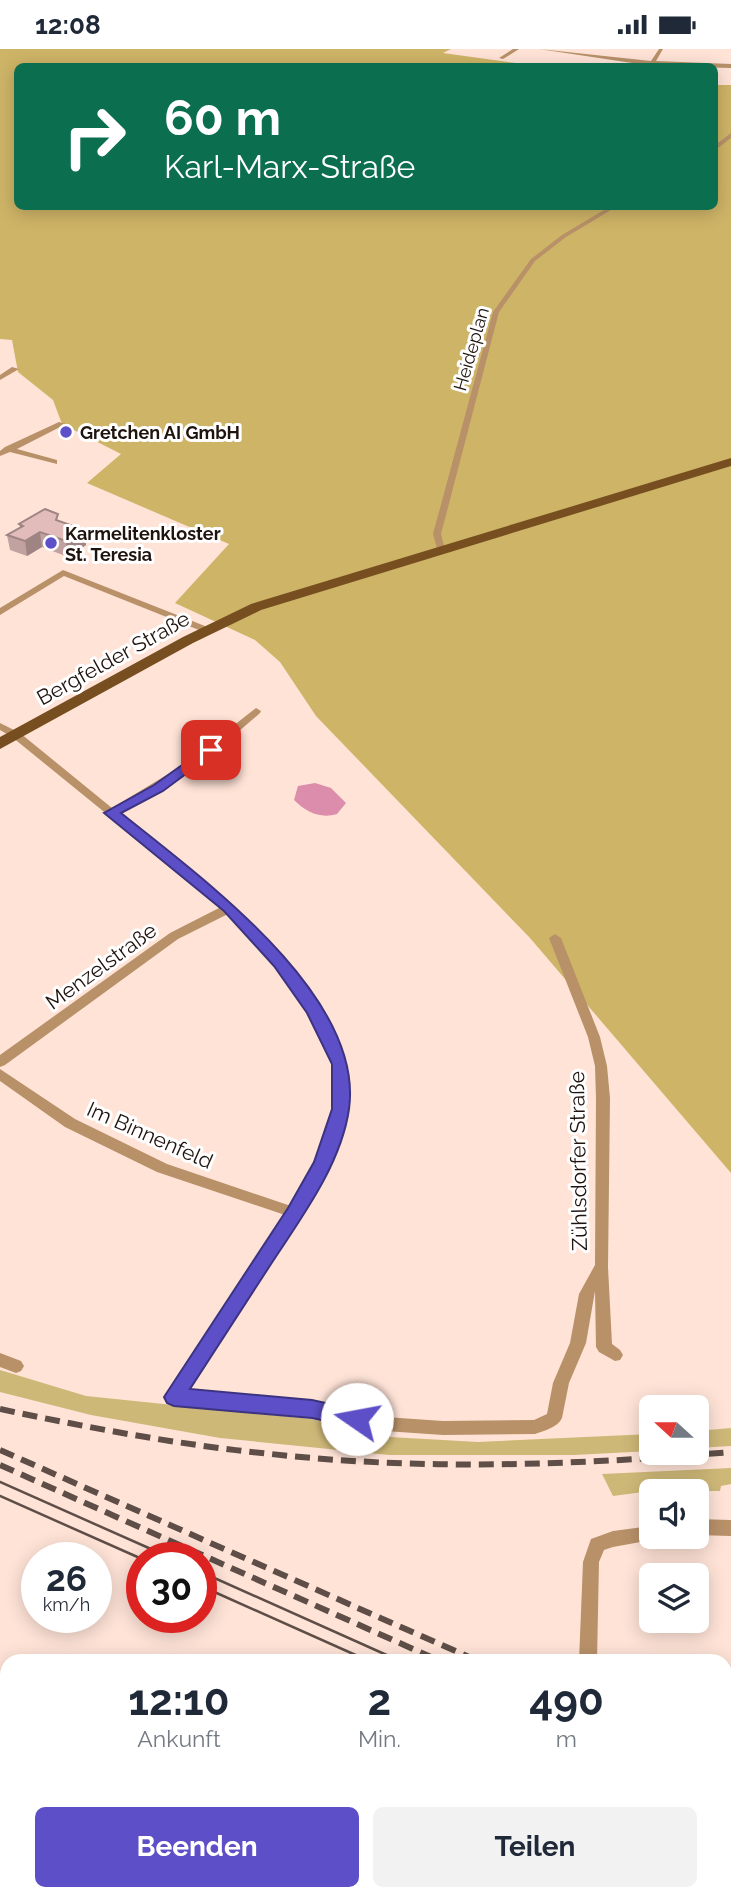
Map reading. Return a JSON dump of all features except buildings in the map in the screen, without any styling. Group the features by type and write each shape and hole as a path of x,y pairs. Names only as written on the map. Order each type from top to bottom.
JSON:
{"main road":[{"name":"Bergfelder Straße","path":"0,744 247,610 731,462"}],"street":[{"path":"501,58 517,49"},
{"path":"541,49 645,63"},
{"name":"Heideplan","path":"441,550 437,534 496,312 533,260 564,236 608,210"},
{"path":"0,378 15,369"},
{"path":"4,451 62,424"},
{"path":"4,451 54,462"},
{"path":"0,612 63,573 207,630"},
{"path":"111,813 159,788 194,763 256,711"},
{"path":"0,726 16,735 229,908 280,963 314,1011 341,1064 340,1109 323,1162 294,1213 174,1397 312,1409 380,1423"},
{"name":"Menzelstraße","path":"0,1062 174,936 229,908"},
{"name":"Zühlsdorfer Straße","path":"555,938 590,1027 601,1066 604,1347 615,1355"},
{"name":"Im Binnenfeld","path":"0,1075 70,1123 163,1168 294,1213"},
{"name":"Zühlsdorfer Straße","path":"380,1423 466,1429 535,1427 546,1424 558,1410 561,1383 578,1343 586,1294 602,1265"},
{"path":"0,1360 16,1366"},
{"path":"709,1527 731,1528"},
{"path":"588,1654 591,1562 597,1545 613,1539 639,1536"}],"shaded area":[{"path":"0,49 451,49 443,53 516,63 14,63 14,210 718,210 718,85 731,85 731,1173 530,938 316,716 280,662 255,640 175,603 229,544 87,483 121,454 62,424 53,400 18,372 12,340 0,339"},
{"path":"315,783 331,788 346,803 337,814 325,816 314,813 294,800 298,786"},
{"path":"0,1370 86,1396 311,1419 390,1437 478,1442 639,1435 639,1452 574,1455 389,1455 220,1438 91,1415 0,1392"},
{"path":"731,1428 731,1446 709,1447 709,1430"},
{"path":"731,1468 731,1484 721,1486 720,1491 709,1491 709,1479 639,1479 639,1493 613,1496 602,1474"}],"tram line":[{"path":"0,1482 135,1542"},
{"path":"0,1496 126,1552"},
{"path":"217,1579 384,1654"},
{"path":"217,1593 353,1654"}],"railway":[{"path":"0,1409 169,1441 386,1463 559,1463 731,1452"},
{"path":"0,1450 462,1654"},
{"path":"0,1465 424,1654"}],"place":[{"name":"Gretchen AI GmbH","path":"66,432"},
{"name":"Karmelitenkloster St. Teresia","path":"51,543"}],"route":[{"path":"211,750 159,788 111,813 229,908 280,963 314,1011 341,1064 340,1109 323,1162 294,1213 174,1397 312,1409 357,1419"}]}
